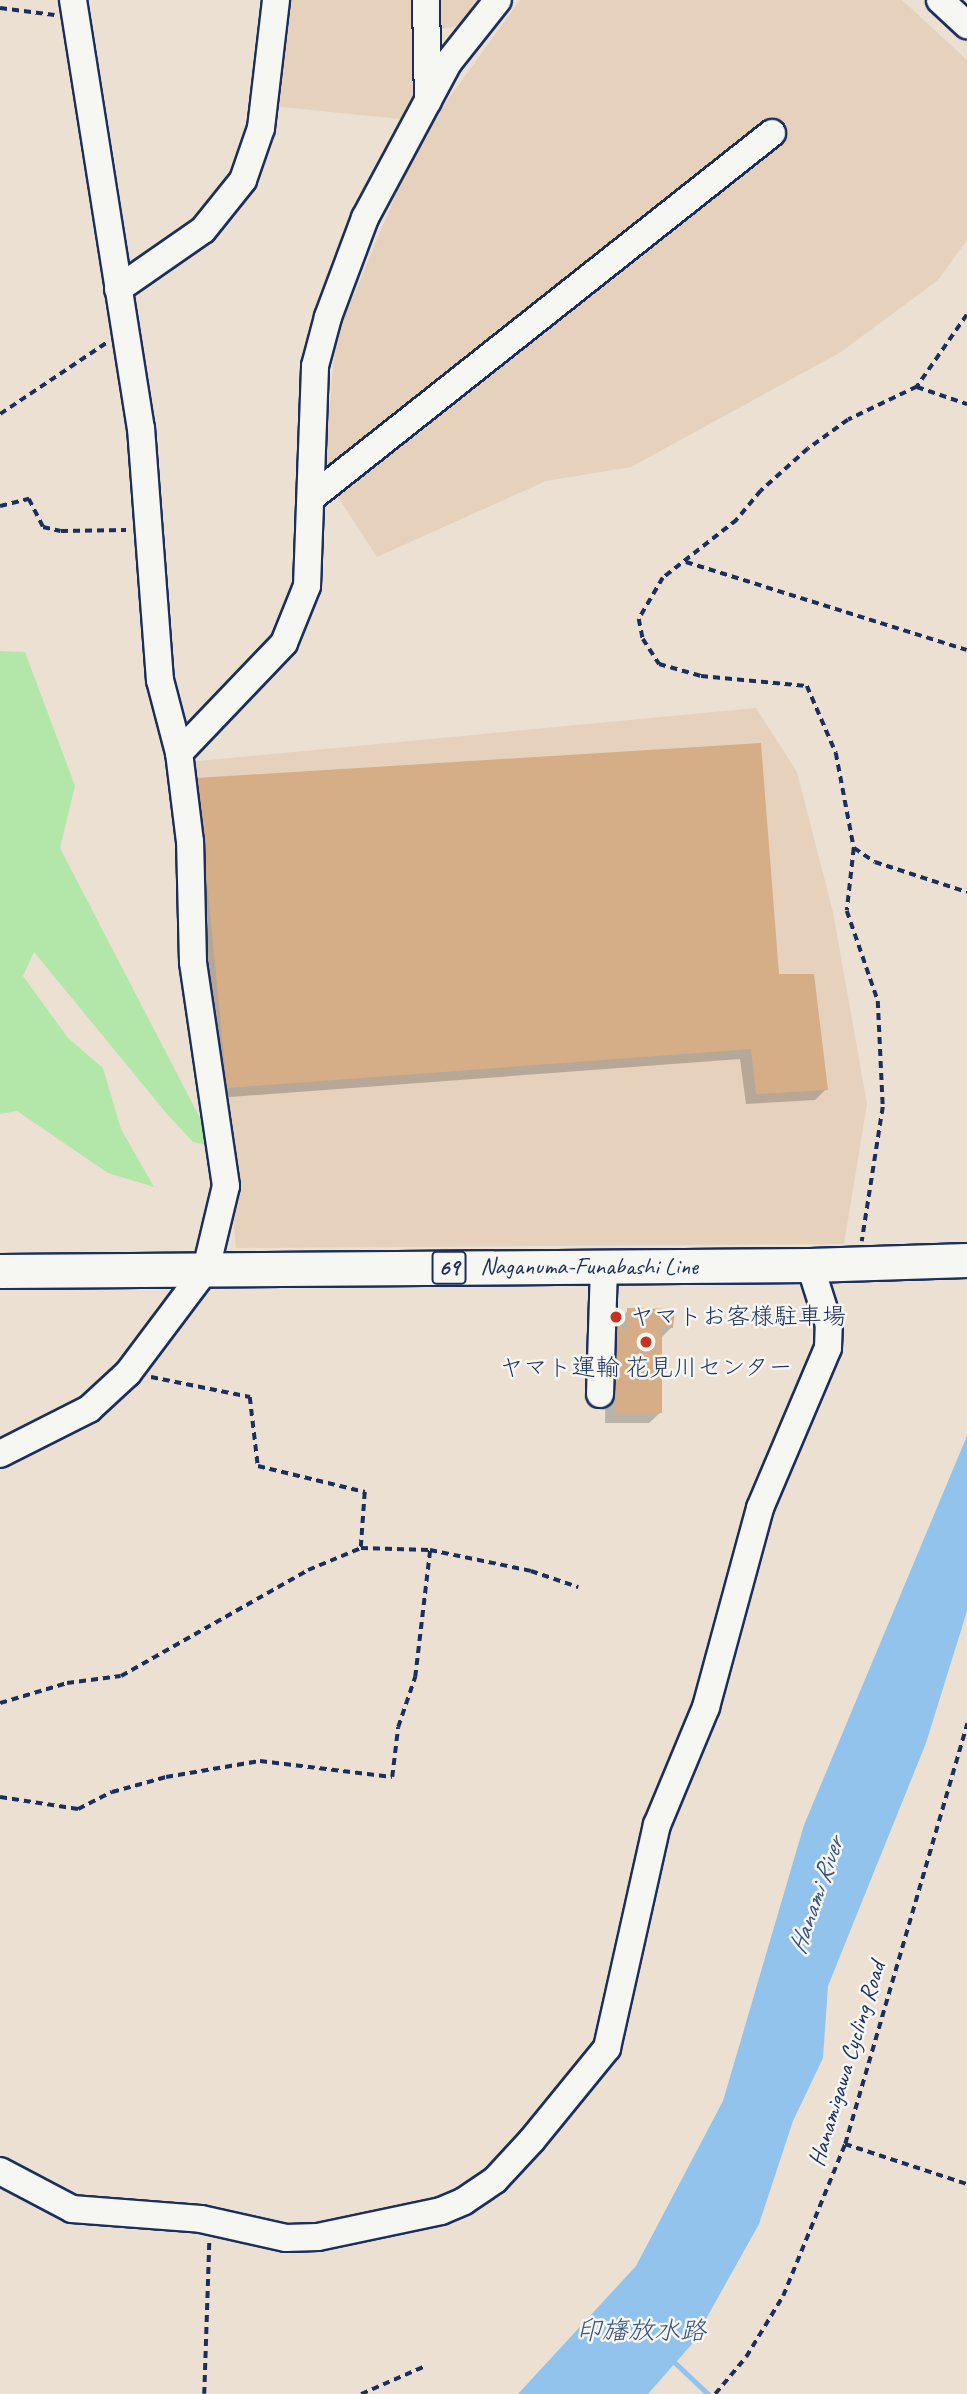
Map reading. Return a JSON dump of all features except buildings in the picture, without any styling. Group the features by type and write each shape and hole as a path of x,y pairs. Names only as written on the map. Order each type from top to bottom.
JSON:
{"main road":[{"name":"Naganuma-Funabashi Line","path":"0,1271 604,1268 967,1260"}],"street":[{"path":"118,289 203,230 243,180 261,128 276,0"},
{"path":"426,0 429,102"},
{"path":"179,753 284,643 307,586 315,366 328,317 365,218 448,63 498,0"},
{"path":"940,0 967,25"},
{"path":"0,1454 89,1409 128,1373 187,1289 206,1269 226,1186 192,962 190,842 179,753 160,680 141,428 74,9"},
{"path":"311,498 772,133"},
{"path":"0,2171 72,2209 212,2221 286,2238 318,2237 441,2211 464,2201 495,2180 607,2048 657,1825 706,1707 760,1508 828,1348 829,1325 810,1265"},
{"path":"600,1394 604,1268"}],"path":[{"path":"0,8 74,9"},
{"path":"859,1263 883,1107 878,1002 847,911 854,848 836,753 807,685 691,673 659,664 643,639 639,619 646,601 663,578 687,562 737,520 761,491 808,449 848,420 917,387 967,315"},
{"path":"0,414 125,330"},
{"path":"917,387 967,404"},
{"path":"0,506 29,499 43,527 61,531 148,530"},
{"path":"687,562 967,650"},
{"path":"854,848 875,862 967,892"},
{"path":"128,1373 250,1396 258,1466 365,1492 361,1548"},
{"path":"0,1703 67,1683 121,1676 308,1570 361,1548 429,1550 531,1571 578,1587"},
{"path":"0,1797 78,1809 112,1792 166,1777 260,1760 392,1777 398,1727 415,1677 429,1550"},
{"name":"Hanamigawa Cycling Road","path":"715,2394 746,2357 783,2296 845,2144 967,1723"},
{"path":"845,2144 967,2184"},
{"path":"204,2394 205,2279 212,2221"},
{"path":"361,2394 424,2367"}],"shaded area":[{"path":"283,0 420,0 419,101 410,120 272,106"},
{"path":"440,0 486,0 464,25 440,29"},
{"path":"520,0 902,0 967,60 967,240 938,280 841,352 631,467 546,481 377,557 323,474 336,338 418,141"},
{"path":"756,708 797,772 833,912 867,1104 844,1244 236,1248 189,762"}],"green space":[{"path":"0,651 25,652 75,786 60,848 215,1147 193,1142 167,1114 34,952 23,976 68,1038 103,1068 121,1129 154,1187 108,1173 17,1111 0,1114"}],"water":[{"name":"印旛放水路","path":"967,1436 967,1611 926,1743 828,1986 823,2058 793,2121 759,2224 692,2344 648,2394 518,2394 636,2266 723,2101 804,1825"}],"waterway":[{"path":"672,2360 708,2394"}],"place":[{"name":"ヤマトお客様駐車場","path":"616,1317"},
{"name":"ヤマト運輸 花見川センター","path":"646,1342"}],"water label":[{"name":"Hanami River","path":"816,1896"}]}
